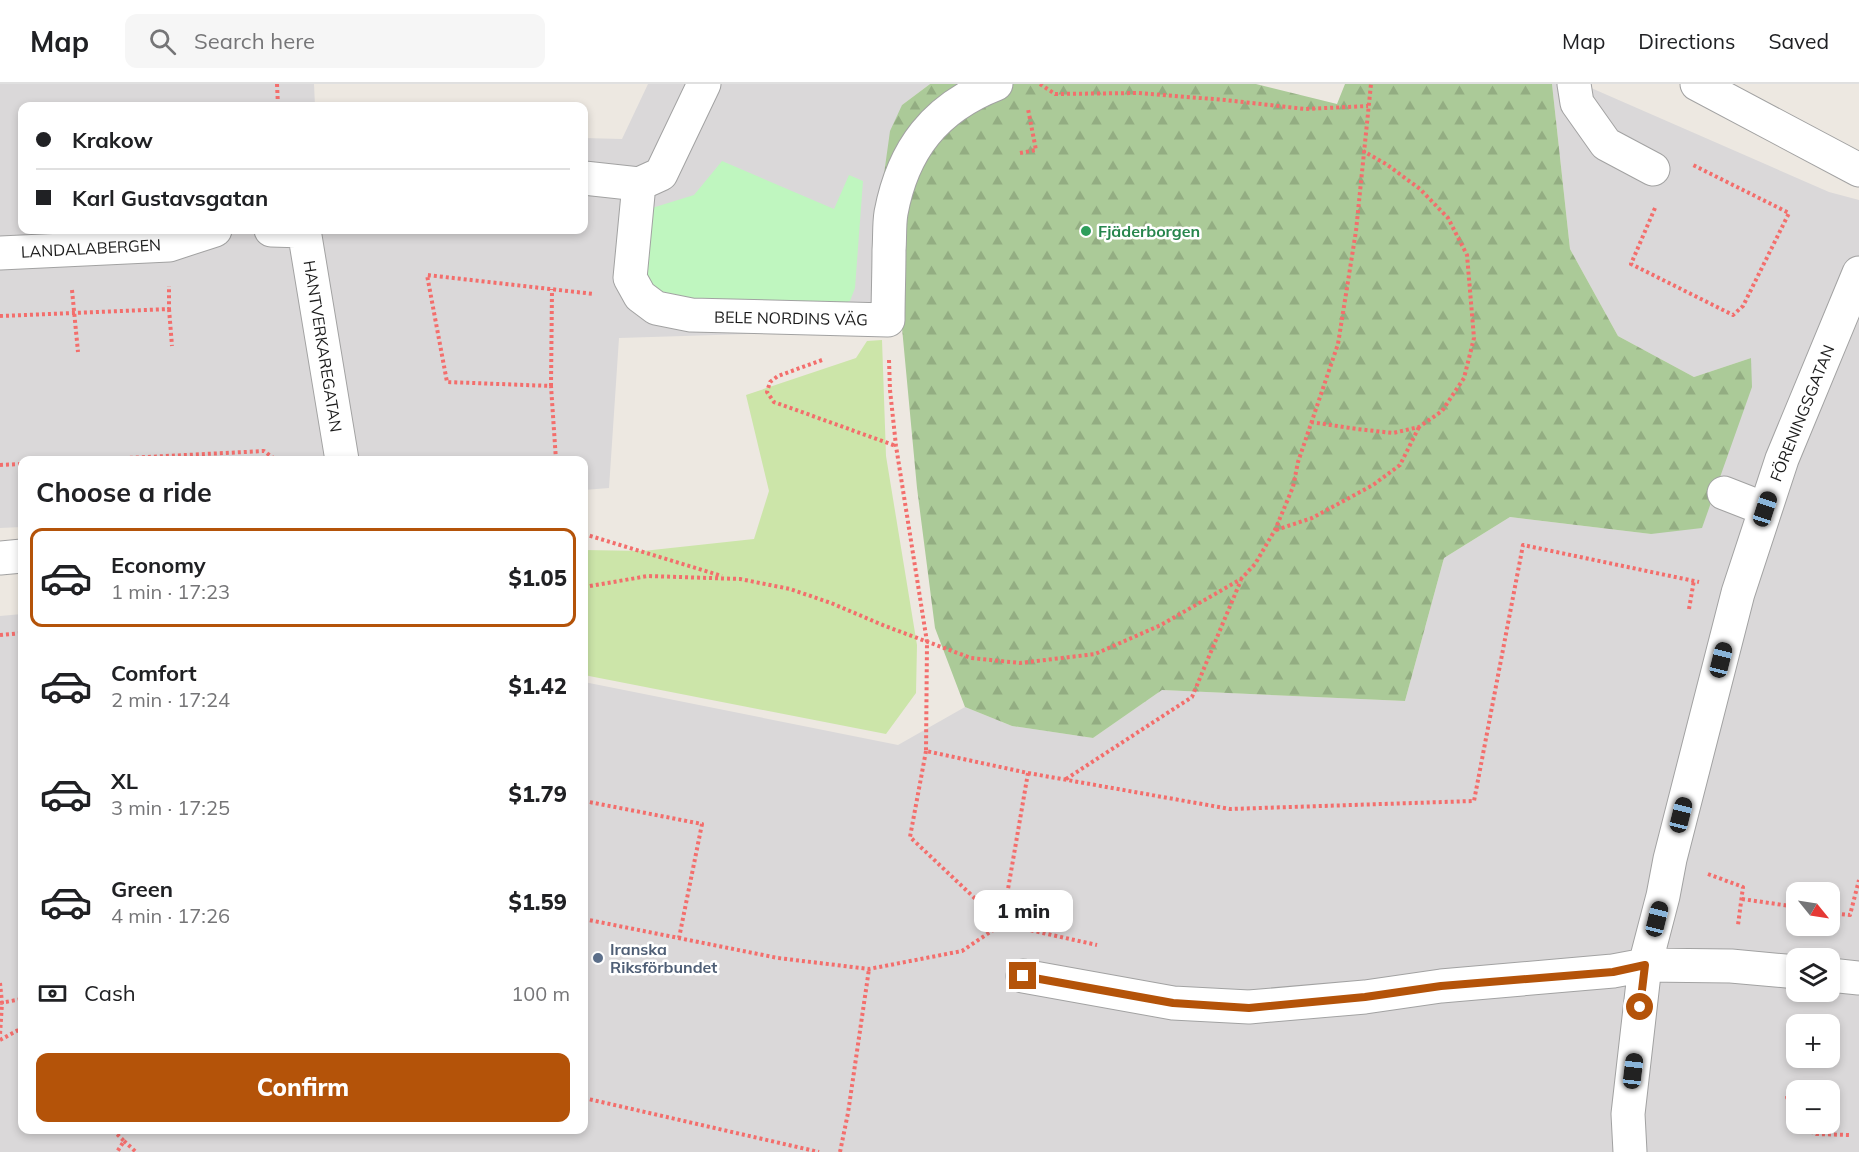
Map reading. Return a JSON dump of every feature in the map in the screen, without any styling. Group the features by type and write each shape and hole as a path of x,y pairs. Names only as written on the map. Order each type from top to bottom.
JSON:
{"street":[{"path":"588,178 639,184 661,174 704,84"},
{"name":"BELE NORDINS VÄG","path":"630,278 640,296 656,308 691,315 888,320 890,215 901,173 913,148 928,128 978,91 996,84"},
{"path":"1574,84 1577,103 1606,144 1653,169"},
{"path":"1696,84 1859,170"},
{"path":"630,278 639,184"},
{"name":"LANDALABERGEN","path":"0,253 169,245 203,234"},
{"name":"HANTVERKAREGATAN","path":"305,234 341,456"},
{"name":"FÖRENINGSGATAN","path":"1630,1152 1628,1113 1645,965 1738,593 1782,459 1859,273"},
{"path":"1724,493 1765,509"},
{"path":"0,558 18,556"},
{"path":"1023,976 1173,1003 1249,1008 1365,997 1441,986 1613,972 1645,965 1731,966 1786,971"},
{"path":"1840,976 1859,978"}],"path":[{"path":"277,84 278,102"},
{"path":"1040,84 1055,94 1138,93 1305,109 1368,106"},
{"path":"588,535 728,578 790,589 971,658 1020,663 1095,654 1161,625 1241,579 1255,564 1275,530 1293,487 1298,462 1338,344 1356,231 1371,84"},
{"path":"1020,153 1036,150 1027,101"},
{"path":"1653,169 1662,150 1789,213 1743,306 1733,315 1631,264 1658,201"},
{"path":"1311,422 1393,432 1419,426 1442,411 1464,378 1474,338 1467,255 1449,219 1420,189 1386,164 1363,151"},
{"path":"169,245 169,309 172,346"},
{"path":"551,386 447,382 427,275 601,295 630,278"},
{"path":"552,290 551,386 556,456"},
{"path":"0,316 169,309"},
{"path":"73,313 78,352"},
{"path":"824,360 778,376 770,382 767,392 774,402 897,446"},
{"path":"890,390 927,642 926,751 910,837 1002,924 1028,773"},
{"path":"1275,530 1312,518 1373,485 1400,465 1419,426"},
{"path":"166,456 264,451 271,456"},
{"path":"0,465 18,464"},
{"path":"926,751 1028,773 1230,809 1474,801 1523,544 1655,572"},
{"path":"588,586 648,576 728,578"},
{"path":"1065,780 1192,697 1241,579"},
{"path":"0,635 18,633"},
{"path":"588,802 702,824 679,938"},
{"path":"1840,914 1850,915 1859,880"},
{"path":"1742,898 1786,905"},
{"path":"840,1152 869,969"},
{"path":"0,983 0,1035"},
{"path":"1,1003 18,1000"},
{"path":"0,1040 18,1030"},
{"path":"588,1099 819,1152"},
{"path":"117,1134 136,1152"},
{"path":"1816,1134 1849,1135"},
{"path":"117,1152 124,1141"}],"shaded area":[{"path":"0,84 314,84 315,102 18,102 18,234 588,234 588,138 622,139 648,84 930,84 902,105 876,232 902,328 619,338 609,488 588,490 588,456 18,456 18,527 0,528"},
{"path":"1552,84 1582,84 1829,192 1859,200 1859,1152 0,1152 0,616 18,614 18,1134 588,1134 588,683 898,745 965,707 1012,726 1093,738 1162,690 1405,701 1444,558 1510,517 1651,534 1751,358 1694,377 1618,336 1570,249"}],"green space":[{"path":"930,84 1256,84 1337,104 1345,84 1552,84 1570,249 1618,336 1694,377 1751,358 1752,387 1702,528 1651,534 1510,517 1444,558 1405,701 1162,690 1093,738 1012,726 965,707 935,628 917,488 902,328 876,232 890,131 902,105"},
{"path":"722,161 834,209 849,175 863,181 855,288 850,301 837,306 669,301 652,287 643,268 652,208 694,195"},
{"path":"882,340 886,456 917,645 916,693 886,734 588,676 588,550 643,551 754,539 769,491 746,395 856,358 867,341"}],"place":[{"name":"Fjäderborgen","path":"1086,231"},
{"name":"Iranska Riksförbundet","path":"598,958"}],"route":[{"path":"1023,976 1173,1003 1249,1008 1365,997 1441,986 1613,972 1645,965 1640,1007"}]}
